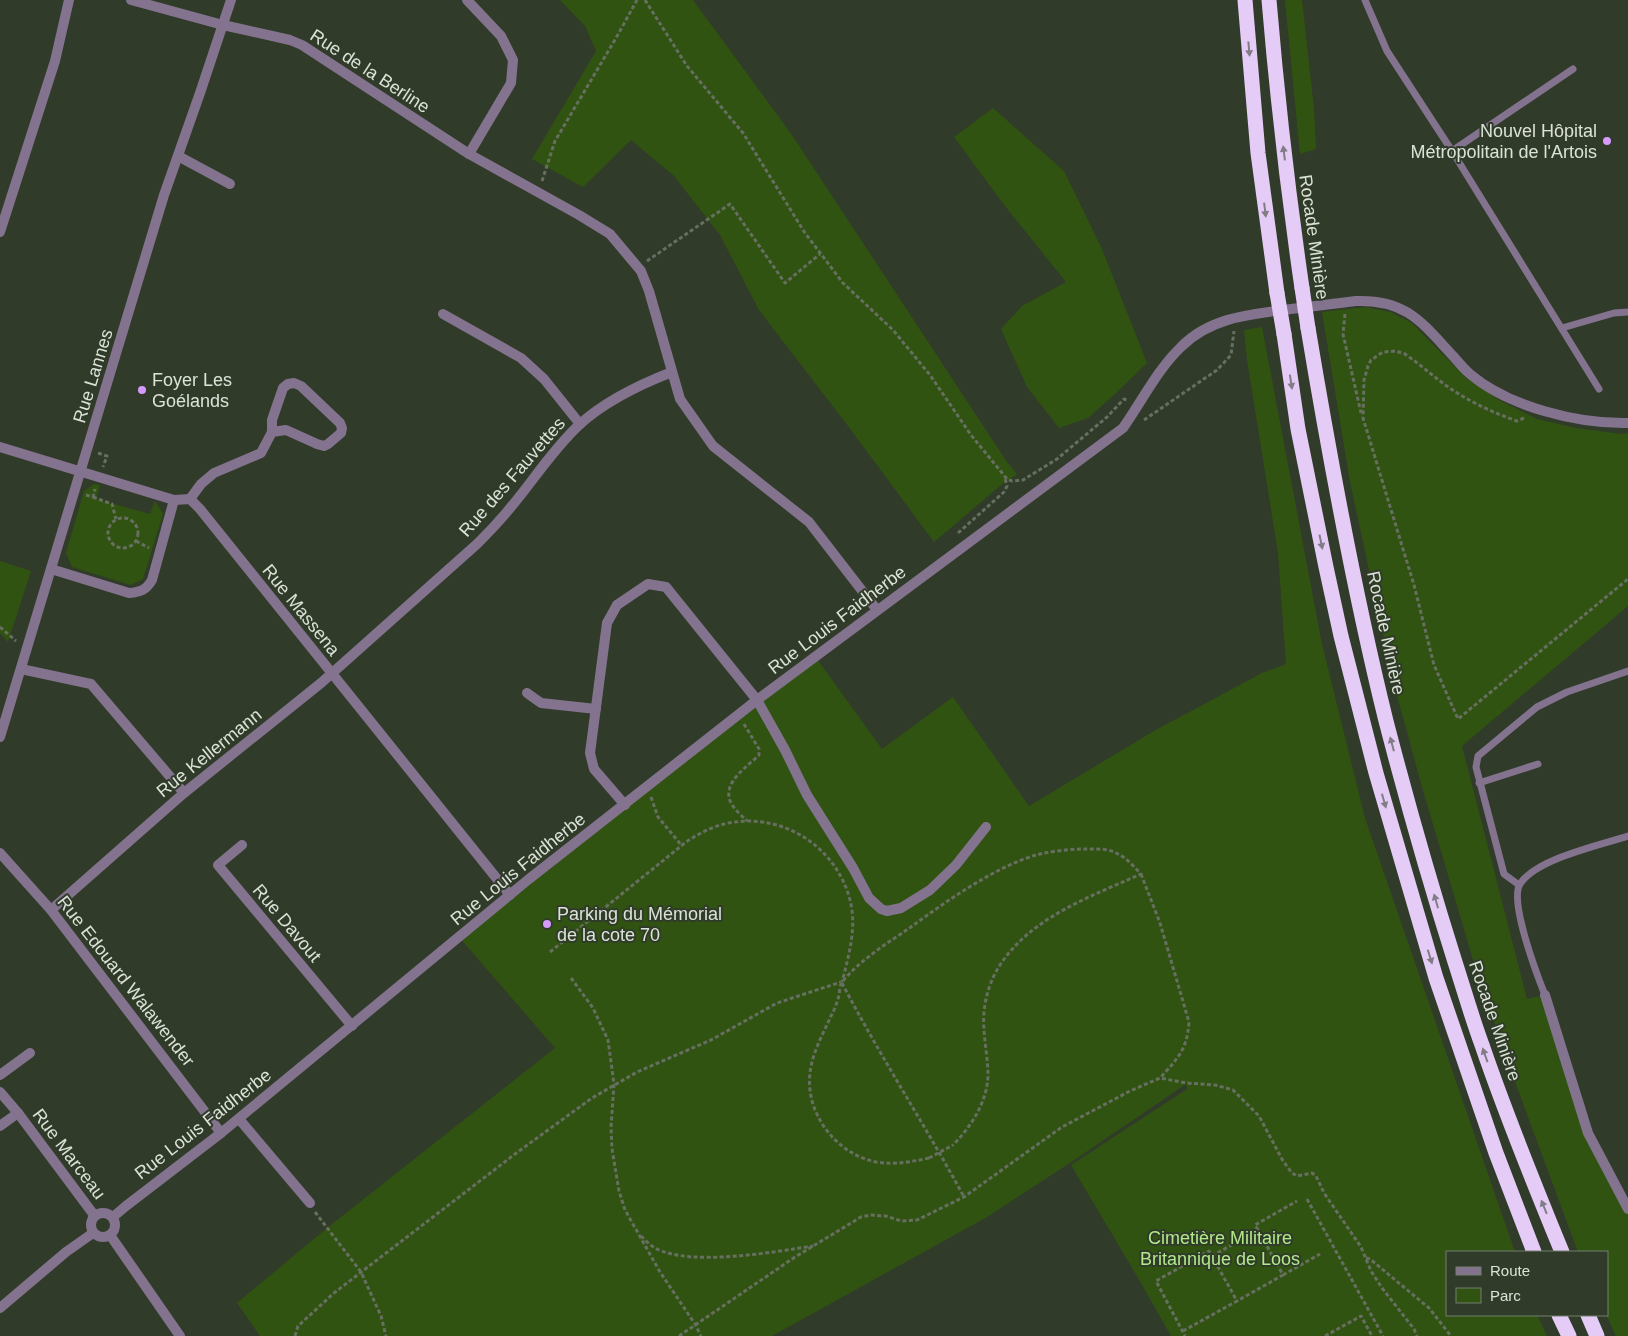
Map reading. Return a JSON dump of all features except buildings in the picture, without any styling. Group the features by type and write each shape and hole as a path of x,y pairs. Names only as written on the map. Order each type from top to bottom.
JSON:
{"highway":[{"path":"1245,0 1258,153 1277,293 1298,429 1342,636 1376,773 1436,978 1496,1153 1534,1251"},
{"name":"Rocade Minière","path":"1269,0 1275,76 1308,328 1337,495 1386,721 1439,912 1481,1044 1518,1144 1562,1251"},
{"path":"1559,1316 1569,1336"},
{"path":"1588,1316 1597,1336"}],"street":[{"path":"0,232 55,61 69,0"},
{"name":"Rue de la Berline","path":"131,0 223,25 290,40 302,45 469,154 538,191 610,234 641,271 649,291 680,400 713,446 808,522 876,610"},
{"name":"Rue Lannes","path":"0,737 164,195 230,0"},
{"path":"467,0 501,36 513,60 511,83 469,154"},
{"path":"178,156 230,184"},
{"name":"Rue Louis Faidherbe","path":"113,1217 222,1133 510,895 757,700 1123,428 1162,369 1181,346 1198,332 1233,318 1356,301 1372,300 1386,302 1405,311 1424,324 1470,374 1501,394 1531,407 1574,418 1618,424 1628,423"},
{"path":"443,314 521,358 544,379 580,424"},
{"name":"Rue des Fauvettes","path":"389,622 499,522 554,451 580,424 615,399 647,381 672,372"},
{"path":"0,447 174,500 190,499 201,484 214,473 262,453 272,432 272,420 284,388 288,384 294,383 305,389 340,423 342,428 341,433 324,446 286,430 272,432"},
{"name":"Rue Massena","path":"190,499 510,895"},
{"path":"51,569 129,593 146,589 152,580 174,500"},
{"path":"625,805 594,769 590,753 607,623 617,605 648,584 666,587 757,700 807,795 853,868 869,898 880,909 887,911 901,908 930,890 956,865 986,827"},
{"name":"Rue Kellermann","path":"51,910 184,793 332,674 389,622"},
{"path":"21,669 91,684 184,793"},
{"path":"527,692 541,703 596,710"},
{"name":"Rue Davout","path":"242,845 218,865 352,1026"},
{"name":"Rue Edouard Walawender","path":"0,853 51,910 222,1133"},
{"path":"1545,995 1588,1133 1628,1209"},
{"path":"0,1075 30,1052"},
{"name":"Rue Marceau","path":"0,1092 18,1113 94,1215"},
{"name":"Rue Marceau","path":"0,1126 18,1113"},
{"path":"239,1119 310,1203"},
{"path":"102,1212 113,1217 115,1221 114,1229 110,1235 103,1238 93,1233 90,1226 94,1215 102,1212"},
{"path":"0,1308 66,1252 93,1233"},
{"path":"110,1235 180,1336"}],"lane":[{"path":"1364,0 1387,51 1452,150 1599,389"},
{"path":"1452,150 1573,69"},
{"path":"1562,328 1628,312"},
{"path":"1519,885 1504,874 1479,783 1476,767 1478,756 1537,707 1567,692 1628,671"},
{"path":"1479,783 1538,764"},
{"path":"1545,995 1528,949 1517,901 1519,885 1534,870 1555,859 1628,836"}],"path":[{"path":"538,191 555,141 616,38 636,0"},
{"path":"645,0 687,66 743,133 820,254 843,283 899,338 930,376 970,435 1007,479 1018,481 1027,478 1057,459 1107,417 1124,400 1130,401 1138,407"},
{"path":"542,181 550,185"},
{"path":"638,267 730,204 785,283 820,254"},
{"path":"643,253 652,267"},
{"path":"1346,315 1343,334 1363,418 1414,584 1434,665 1458,719 1628,579"},
{"path":"1123,428 1143,421 1216,370 1231,355 1235,328 1233,318"},
{"path":"1363,418 1364,380 1368,366 1377,355 1390,351 1405,354 1455,392 1501,415 1517,421 1525,417 1531,407"},
{"path":"957,533 1004,492 1007,486 1004,476"},
{"path":"93,497 112,504 116,519"},
{"path":"116,519 130,519 137,526 138,537 129,548 114,546 108,538 108,528 116,519"},
{"path":"0,627 7,635 27,649"},
{"path":"739,715 759,749 759,755 734,779 729,787 731,803 747,822"},
{"path":"647,787 658,817 682,846"},
{"path":"550,952 682,846 700,833 718,825 735,822 778,824 808,839 820,848 840,874 850,901 852,930 851,946 835,1008 814,1056 809,1074 811,1096 821,1123 830,1136 838,1143 856,1154 875,1162 904,1163 929,1158 953,1145 965,1133 973,1121 984,1096 988,1076 984,1009 990,984 1002,962 1014,947 1036,928 1057,914 1141,874"},
{"path":"295,1336 298,1326 334,1293 515,1154 614,1084 711,1040 777,1002 841,982 886,944 960,894 1010,866 1039,854 1069,849 1098,848 1118,853 1131,863 1141,874 1160,923 1189,1022 1188,1037 1180,1056 1160,1078 1130,1091 1062,1127 964,1197 917,1220 901,1221 886,1216 861,1217 795,1257 679,1336"},
{"path":"571,978 593,1008 608,1040 614,1084 611,1127 619,1191 638,1234 701,1336"},
{"path":"841,982 864,1026 914,1108 964,1197"},
{"path":"1160,1078 1186,1084 1215,1085 1233,1090 1240,1096 1259,1116 1283,1161 1292,1173 1297,1176 1312,1173 1316,1176 1324,1193 1361,1247 1371,1271 1414,1329 1417,1336"},
{"path":"1307,1199 1383,1336"},
{"path":"1283,1275 1255,1225 1297,1201"},
{"path":"310,1203 361,1272 381,1316 386,1336"},
{"path":"1212,1256 1258,1230"},
{"path":"638,1234 654,1248 667,1253 685,1256 743,1255 815,1245"},
{"path":"1185,1336 1156,1281 1209,1251 1237,1301"},
{"path":"1183,1331 1320,1254"},
{"path":"1366,1258 1370,1259 1429,1308 1451,1336"},
{"path":"1325,1336 1361,1316 1372,1336"}],"green space":[{"path":"560,0 693,0 792,135 1007,462 1017,474 934,542 759,310 720,235 674,176 631,140 583,187 532,159 596,51 585,26"},
{"path":"1285,0 1302,0 1314,109 1316,149 1300,154"},
{"path":"993,108 1064,171 1102,249 1147,363 1088,418 1059,428 1027,387 1001,329 1022,306 1066,282 1005,206 954,137"},
{"path":"1366,307 1390,312 1412,323 1465,377 1499,400 1537,419 1576,428 1622,434 1628,433 1628,606 1462,746 1527,999 1545,995 1588,1133 1628,1209 1628,1336 1616,1336 1606,1316 1608,1316 1608,1251 1578,1251 1476,970 1393,681 1350,482 1322,312"},
{"name":"Cimetière Militaire Britannique de Loos","path":"1262,327 1322,644 1365,818 1515,1251 1446,1251 1446,1316 1537,1316 1547,1336 1171,1336 1071,1165 1187,1089 1186,1084 987,1217 772,1336 260,1336 237,1303 327,1228 555,1048 459,937 817,659 882,749 953,697 1029,806 1154,731 1262,673 1286,664 1278,553 1247,360 1244,330"},
{"path":"94,484 100,485 96,499 150,514 155,501 163,514 143,579 131,585 72,567 66,553 84,491"},
{"path":"0,561 31,571 8,642 0,633"}],"place":[{"name":"Nouvel Hôpital Métropolitain de l'Artois","path":"1607,141"},
{"name":"Foyer Les Goélands","path":"142,390"},
{"name":"Parking du Mémorial de la cote 70","path":"547,924"}]}
